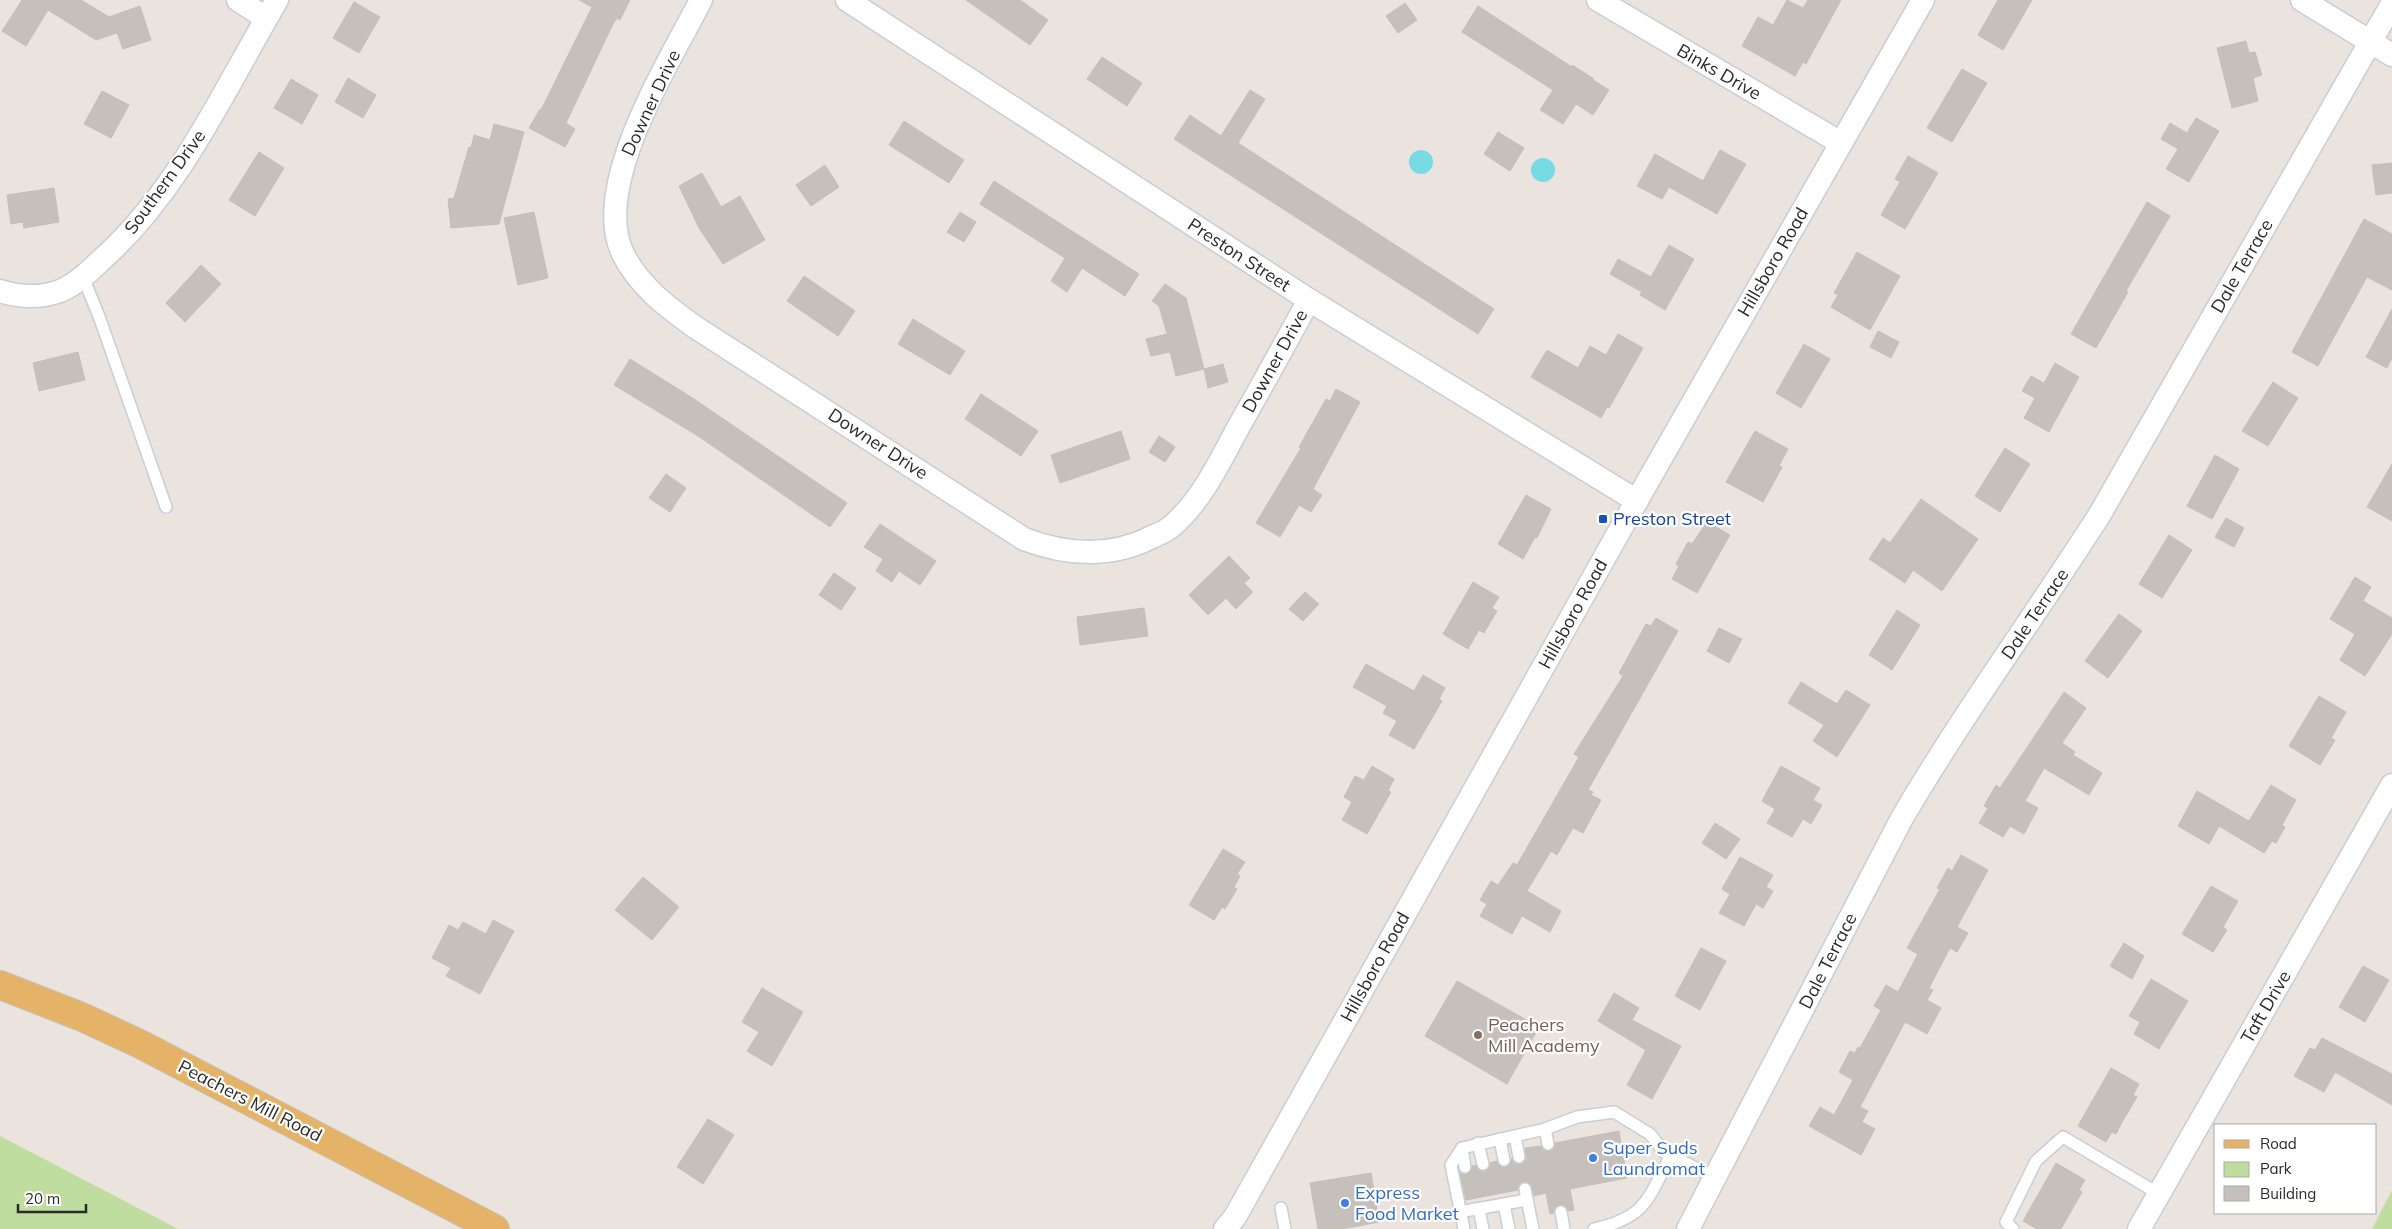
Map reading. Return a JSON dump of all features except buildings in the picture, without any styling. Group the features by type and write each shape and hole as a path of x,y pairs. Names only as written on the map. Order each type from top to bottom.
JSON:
{"main road":[{"name":"Peachers Mill Road","path":"0,985 82,1017 140,1044 495,1229"}],"street":[{"path":"238,0 272,9"},
{"name":"Downer Drive","path":"701,0 645,108 623,166 615,229 623,254 643,284 667,307 694,327 1024,539 1047,548 1069,552 1101,551 1124,548 1171,528 1210,479 1309,300"},
{"name":"Preston Street","path":"847,0 1309,300 1637,501"},
{"name":"Binks Drive","path":"1598,0 1841,143"},
{"name":"Hillsboro Road","path":"1225,1229 1235,1217 1637,501 1923,0"},
{"path":"2302,0 2392,55"},
{"name":"Dale Terrace","path":"1688,1229 1902,818 1938,757 2052,590 2100,514 2392,4"},
{"name":"Southern Drive","path":"0,291 37,296 60,291 83,277 113,250 141,220 191,149 272,9"},
{"name":"Taft Drive","path":"2139,1229 2392,785"}],"lane":[{"path":"83,277 100,319 166,507"},
{"path":"1464,1229 1459,1212 1451,1165 1462,1148 1545,1129 1577,1116 1614,1112 1650,1134 1664,1152 1715,1178"},
{"path":"1545,1129 1548,1144"},
{"path":"1515,1136 1519,1157"},
{"path":"2013,1229 2006,1222 2036,1161 2063,1137 2159,1194"},
{"path":"1500,1138 1504,1160"},
{"path":"1478,1143 1483,1164"},
{"path":"1462,1148 1465,1167"},
{"path":"1594,1229 1628,1219 1638,1212 1671,1156"},
{"path":"1459,1212 1490,1201 1509,1199 1526,1194 1533,1229"},
{"path":"1509,1199 1509,1229"},
{"path":"1474,1206 1483,1229"},
{"path":"1282,1208 1284,1229"},
{"path":"1561,1212 1564,1229"}],"green space":[{"path":"0,1136 178,1229 0,1229"},
{"path":"2392,1190 2392,1229 2372,1229"}],"water":[{"path":"1416,150 1426,150 1433,157 1433,167 1426,174 1416,174 1409,167 1409,157"},
{"path":"1543,158 1552,161 1555,170 1552,179 1543,182 1534,179 1531,170 1534,161"}],"place":[{"name":"Preston Street","path":"1603,519"},
{"name":"Peachers Mill Academy","path":"1478,1035"},
{"name":"Super Suds Laundromat","path":"1593,1158"},
{"name":"Express Food Market","path":"1345,1203"}]}
